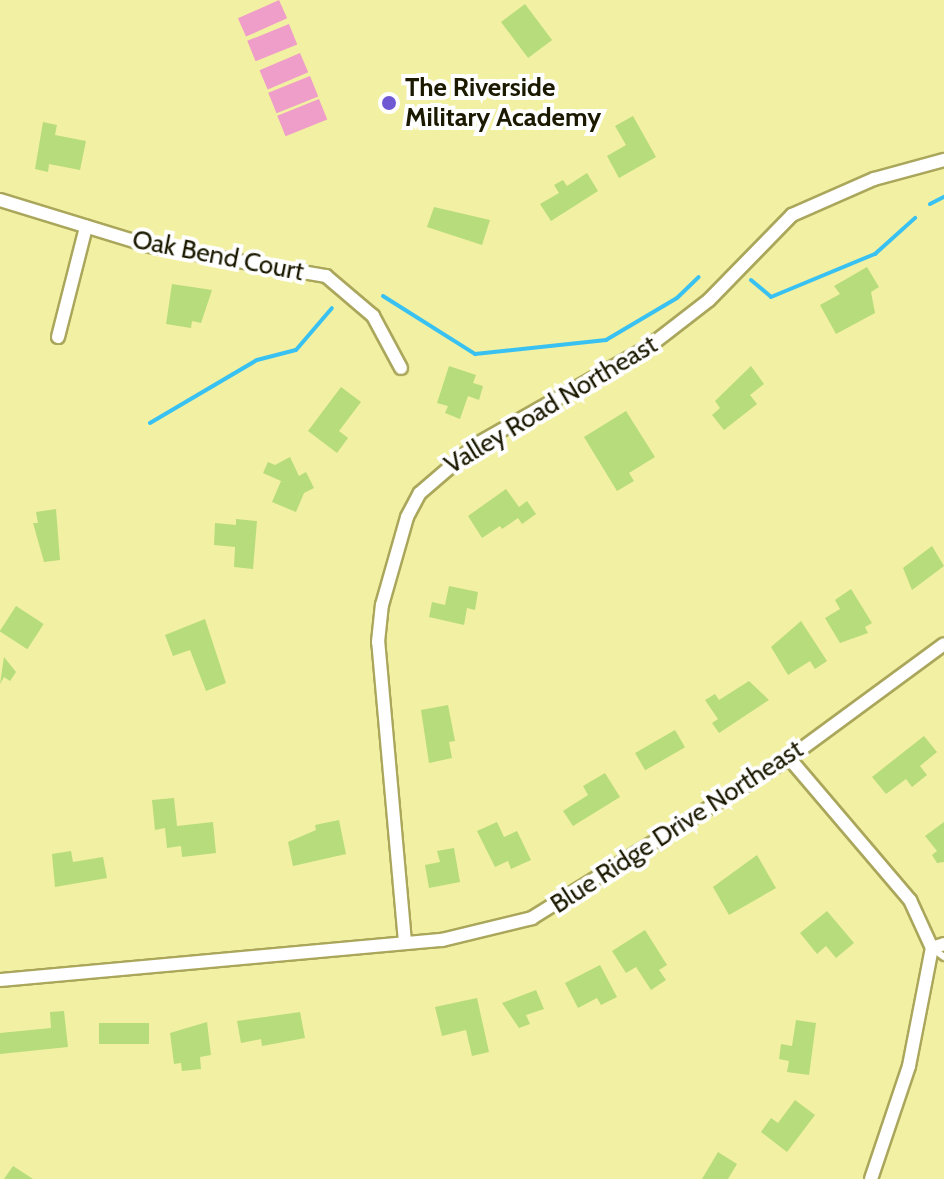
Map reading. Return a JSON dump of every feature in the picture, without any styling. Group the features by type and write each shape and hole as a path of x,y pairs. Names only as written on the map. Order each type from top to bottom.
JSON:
{"street":[{"name":"Valley Road Northeast","path":"405,942 378,642 382,605 405,524 420,493 477,444 647,348 709,300 792,215 874,179 944,160"},
{"name":"Oak Bend Court","path":"0,200 150,246 326,276 373,316 401,368"},
{"path":"58,337 86,227"},
{"name":"Blue Ridge Drive Northeast","path":"0,980 405,942 493,931 532,918 789,758 944,644"},
{"path":"789,758 910,900 938,946 909,1066 871,1179"}],"lane":[{"path":"938,946 944,957"}],"shaded area":[{"path":"279,0 287,18 246,37 238,18"},
{"path":"289,24 297,44 256,61 247,41"},
{"path":"300,53 308,72 268,90 259,70"},
{"path":"310,76 318,96 277,113 268,93"},
{"path":"319,99 327,119 286,136 277,116"}],"building":[{"path":"525,4 552,40 528,58 501,22"},
{"path":"633,116 656,157 619,178 607,156 626,145 615,126"},
{"path":"43,122 57,125 55,135 86,141 80,170 49,164 48,172 35,169"},
{"path":"587,173 598,191 551,221 540,204 559,193 554,185 563,180 567,186"},
{"path":"434,207 490,220 482,245 427,227"},
{"path":"867,267 879,287 871,292 875,313 836,334 820,305 840,294 834,286"},
{"path":"172,284 212,290 201,323 192,321 191,328 166,324"},
{"path":"449,366 476,375 473,383 483,386 479,400 468,396 460,419 445,413 448,406 437,403"},
{"path":"751,366 764,384 750,395 757,404 724,430 712,415 720,408 715,401"},
{"path":"341,387 361,402 339,431 348,438 337,453 308,431"},
{"path":"626,411 655,457 629,473 634,481 617,491 584,437"},
{"path":"290,457 299,476 306,472 314,488 304,493 296,512 272,502 281,481 263,473 268,462 275,465"},
{"path":"506,489 519,507 527,501 536,514 522,524 518,518 502,529 500,526 482,538 468,516"},
{"path":"56,509 60,560 44,562 33,523 38,523 36,512"},
{"path":"236,519 257,521 253,569 234,567 235,547 214,545 215,523 236,525"},
{"path":"932,546 944,566 912,590 903,568"},
{"path":"449,586 478,592 475,610 467,608 464,625 429,617 432,602 445,605"},
{"path":"851,589 872,623 865,627 868,633 840,643 825,618 840,609 835,600"},
{"path":"16,606 44,624 27,649 0,631"},
{"path":"205,619 226,683 206,691 190,650 173,656 165,635"},
{"path":"801,621 827,661 815,669 810,661 788,675 771,647"},
{"path":"4,657 16,672 10,681 4,677 0,684"},
{"path":"749,681 769,700 719,733 712,723 718,719 705,700 715,694 719,700"},
{"path":"448,705 455,741 449,742 452,758 429,763 421,710"},
{"path":"675,730 685,747 645,770 635,753"},
{"path":"924,736 937,752 920,766 927,775 912,787 906,779 886,794 872,777"},
{"path":"605,773 620,797 573,826 563,811 588,795 583,786"},
{"path":"174,798 177,826 213,822 216,853 182,857 181,846 167,848 165,828 155,830 152,800"},
{"path":"339,820 346,854 293,866 288,842 316,830 315,825"},
{"path":"497,822 504,837 517,831 531,860 511,869 508,861 495,867 477,831"},
{"path":"944,822 944,862 937,863 932,855 937,851 925,836"},
{"path":"454,848 460,882 429,888 425,865 440,862 437,851"},
{"path":"71,851 73,862 103,857 107,878 55,887 52,854"},
{"path":"757,855 776,888 729,915 713,887"},
{"path":"827,911 854,943 836,958 826,946 817,954 800,933"},
{"path":"645,930 667,965 659,970 666,980 651,990 636,967 626,973 612,951"},
{"path":"600,965 617,997 601,1005 597,998 578,1008 565,983"},
{"path":"536,990 544,1009 526,1015 530,1024 519,1028 502,1003"},
{"path":"477,998 489,1052 472,1056 466,1030 442,1036 435,1007"},
{"path":"64,1011 68,1047 0,1054 0,1033 51,1028 50,1012"},
{"path":"300,1012 305,1038 262,1046 261,1039 241,1043 237,1021"},
{"path":"796,1020 816,1023 809,1075 787,1072 789,1061 779,1059 781,1044 792,1046"},
{"path":"207,1022 211,1055 200,1057 201,1069 182,1071 181,1063 174,1064 170,1033"},
{"path":"99,1023 149,1023 149,1044 99,1044"},
{"path":"795,1100 815,1115 787,1152 761,1132 771,1118 778,1123"},
{"path":"718,1152 737,1164 728,1179 702,1179"},
{"path":"13,1166 33,1179 4,1179"}],"waterway":[{"path":"930,204 944,197"},
{"path":"751,280 771,297 875,254 915,218"},
{"path":"383,296 475,354 606,340 677,298 699,277"},
{"path":"150,423 257,360 296,350 332,308"}],"place":[{"name":"The Riverside Military Academy","path":"389,103"}]}
